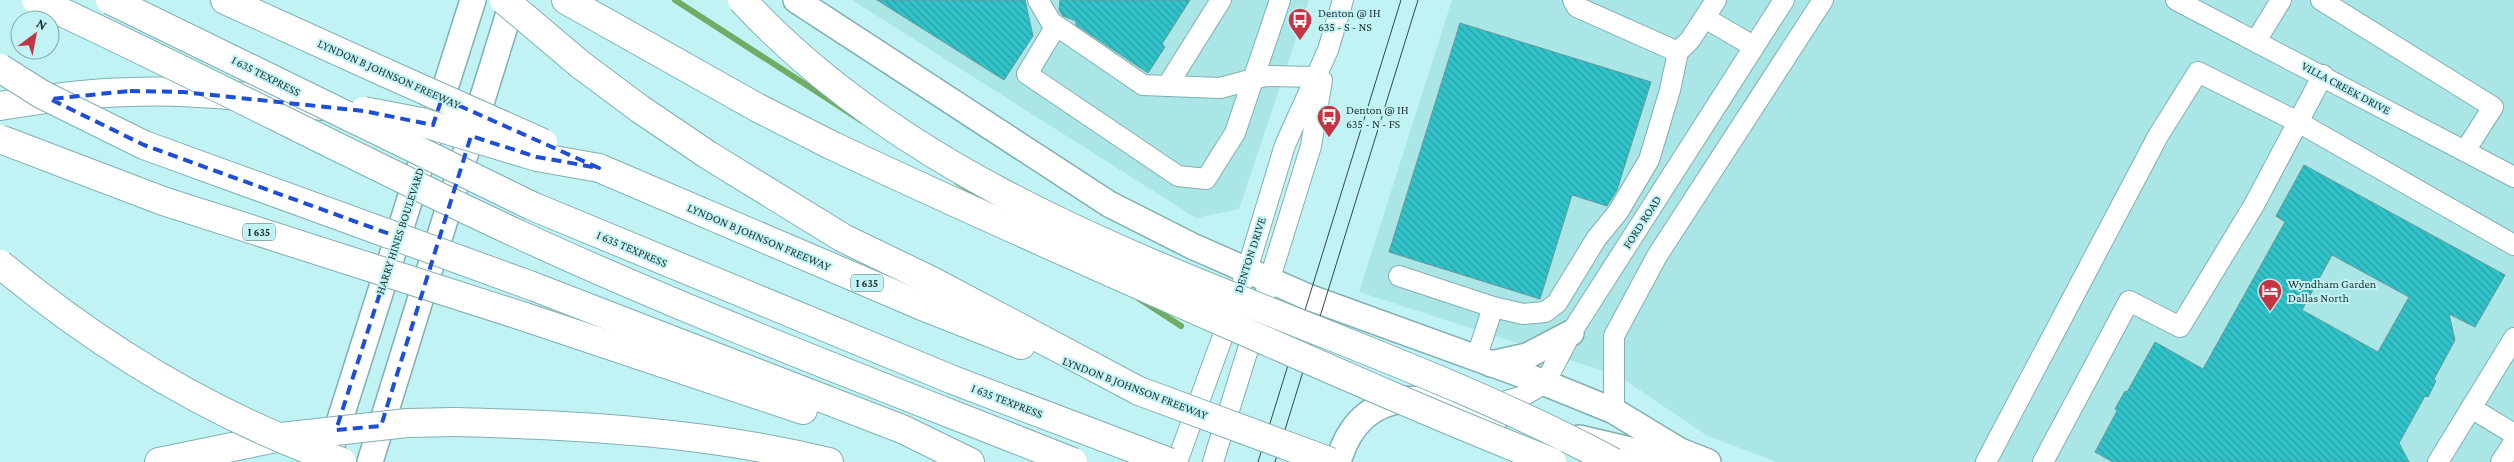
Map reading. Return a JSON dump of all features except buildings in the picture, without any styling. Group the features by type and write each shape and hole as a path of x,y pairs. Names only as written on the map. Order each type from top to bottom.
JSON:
{"highway":[{"path":"36,0 153,54 383,171 520,235 658,296 1073,462"},
{"name":"I 635 TEXPRESS","path":"110,0 532,206 953,380 1169,462"},
{"name":"LYNDON B JOHNSON FREEWAY","path":"225,0 599,168 922,306 1331,462"},
{"path":"504,0 581,65 640,109 708,155 843,238 932,281 1139,390"},
{"path":"566,0 758,108 990,219 1445,419 1552,462"},
{"path":"742,0 771,32 852,99 894,128 995,187 1122,249 1519,416 1613,462"},
{"path":"0,68 42,94 144,145 532,286 902,429 970,462"},
{"path":"0,106 75,95 183,92 364,111 421,122 537,157 599,168"},
{"name":"I 635","path":"0,139 163,200 522,316 801,409 896,444 955,462"},
{"path":"0,264 88,331 178,387 259,429 342,462"},
{"path":"159,462 280,437 407,423 454,422 569,425 648,431 711,440 829,462"}],"main road":[{"name":"HARRY HINES BOULEVARD","path":"326,462 473,0"},
{"path":"370,462 513,0"},
{"path":"796,0 1109,204 1192,246 1308,297 1545,383 1614,411 1680,451 1708,462"},
{"path":"1484,361 1527,356 1571,333"},
{"path":"1338,462 1343,444 1360,421 1375,407 1412,398 1453,403 1517,424 1630,450 1680,451"}],"street":[{"path":"1038,0 1051,22 1143,86 1220,88 1265,76 1316,77"},
{"path":"1167,86 1222,0"},
{"path":"1056,26 1027,74 1178,176 1206,179 1235,133 1280,0"},
{"name":"DENTON DRIVE","path":"1213,462 1311,146 1328,50 1343,0"},
{"path":"1573,0 1578,7 1678,52"},
{"path":"1399,276 1493,307 1523,314 1545,312 1557,303 1601,234 1618,212 1649,160 1670,90 1678,52 1690,40 1716,0"},
{"name":"FORD ROAD","path":"1545,383 1571,333 1784,0"},
{"path":"1614,411 1614,336 1657,256 1823,0"},
{"name":"VILLA CREEK DRIVE","path":"2176,0 2514,177"},
{"path":"2256,41 2281,0"},
{"path":"2321,0 2493,107 2465,151"},
{"path":"1705,18 1753,46"},
{"name":"DENTON DRIVE","path":"1177,462 1247,270 1285,145 1328,50"},
{"path":"1986,462 2158,136 2198,72 2298,122 2514,245"},
{"path":"2043,462 2130,301 2180,327 2254,205 2323,76"},
{"path":"1649,160 1673,174"},
{"path":"1656,201 1682,218"},
{"path":"1601,234 1625,249"},
{"path":"1484,361 1493,307"},
{"path":"2438,462 2514,338"},
{"path":"1476,410 1523,396 1545,383"},
{"path":"2471,408 2514,434"},
{"path":"2502,462 2514,442"}],"highlighted area":[{"path":"130,91 183,92 364,111 433,125 442,98 599,168 537,157 471,136 381,426 336,430 398,237 144,145 50,99"}],"shaded area":[{"path":"852,0 1309,0 1239,209 1196,218"},
{"path":"1452,0 2514,0 2514,462 1776,462 1706,435 1619,376 1359,292"}],"waterway":[{"path":"675,0 862,121"},
{"path":"957,182 997,207"},
{"path":"1138,298 1181,326"}],"tram line":[{"path":"1258,462 1401,0"},
{"path":"1275,462 1418,0"}],"place":[{"name":"Denton @ IH 635 - S - NS","path":"1300,41"},
{"name":"Denton @ IH 635 - N - FS","path":"1329,138"},
{"name":"Wyndham Garden Dallas North","path":"2270,312"}]}
